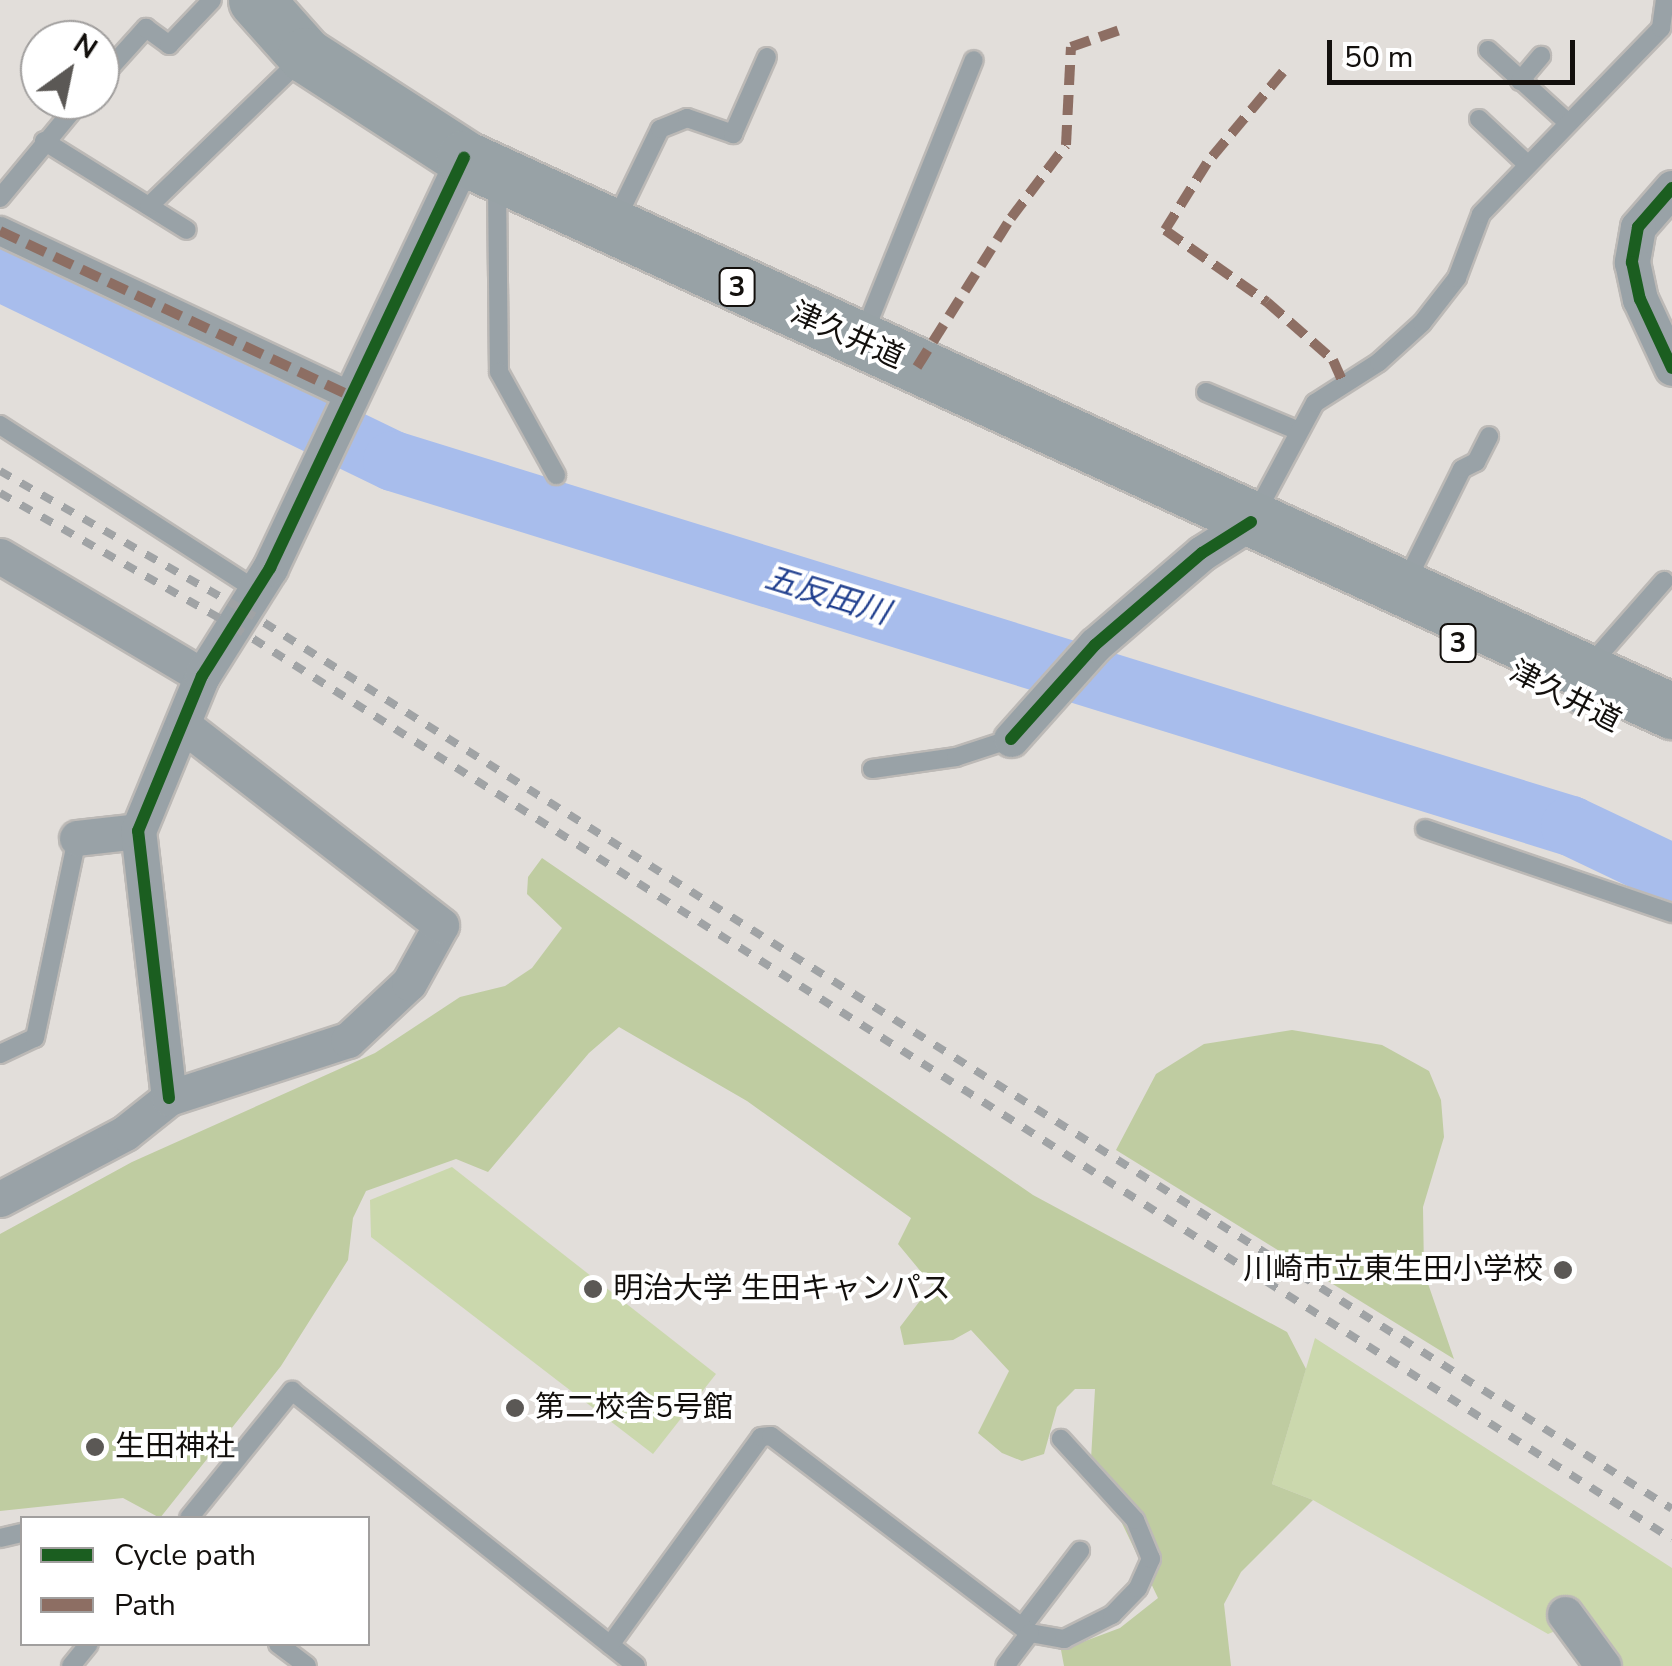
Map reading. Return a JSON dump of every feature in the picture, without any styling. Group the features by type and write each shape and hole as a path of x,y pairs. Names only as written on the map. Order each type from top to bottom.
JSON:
{"main road":[{"name":"津久井道","path":"256,0 305,55 481,166 611,230 1251,522 1405,585 1583,688 1672,750"},
{"name":"津久井道","path":"1251,522 1332,579 1583,688 1672,711"}],"street":[{"path":"169,1098 138,831 155,780 184,726 202,676 256,590 349,405 481,166"},
{"path":"1672,188 1638,228 1632,262 1640,299 1672,368"},
{"path":"0,231 349,405"},
{"path":"1012,740 1094,645 1202,552 1251,522"},
{"path":"0,556 202,676"},
{"path":"0,1199 124,1133 169,1098 348,1040 409,983 441,925 184,726"},
{"path":"77,838 138,831"},
{"path":"1565,1614 1603,1666"}],"lane":[{"path":"120,57 146,28 169,45 212,0"},
{"path":"1251,522 1315,403 1379,362 1422,322 1457,278 1482,214 1566,122 1661,28 1665,0"},
{"path":"1488,50 1566,122"},
{"path":"148,206 305,55"},
{"path":"1520,81 1541,56"},
{"path":"611,230 660,129 688,118 733,134 767,58"},
{"path":"860,343 974,60"},
{"path":"1480,118 1528,166"},
{"path":"0,198 63,120"},
{"path":"44,141 187,230"},
{"path":"481,166 499,372 556,475"},
{"path":"1206,392 1299,431"},
{"path":"0,425 256,590"},
{"path":"1405,585 1462,469 1476,462 1488,436"},
{"path":"1583,688 1664,581"},
{"path":"872,769 956,758 1012,740"},
{"path":"1425,829 1672,914"},
{"path":"0,1054 35,1038 77,838"},
{"path":"190,1516 292,1391 636,1666"},
{"path":"610,1645 761,1437 771,1436 1026,1630 1064,1639 1112,1615 1138,1588 1151,1559 1134,1520 1061,1439"},
{"path":"1006,1666 1080,1551"},
{"path":"72,1666 87,1646"},
{"path":"281,1646 306,1666"}],"green space":[{"path":"542,858 1033,1195 1287,1332 1306,1369 1272,1484 1313,1500 1241,1572 1224,1604 1231,1666 1064,1666 1061,1650 1120,1628 1158,1598 1091,1459 1095,1389 1075,1389 1057,1407 1044,1454 1022,1461 1002,1453 978,1433 1009,1371 971,1330 953,1340 904,1345 900,1327 932,1285 898,1244 911,1218 747,1101 619,1027 589,1053 488,1172 456,1159 366,1191 353,1218 348,1260 281,1366 162,1516 123,1498 0,1511 0,1234 132,1162 375,1053 460,997 505,986 532,968 562,928 527,894 528,877"},
{"path":"1292,1030 1382,1045 1429,1071 1441,1100 1444,1137 1423,1207 1424,1272 1454,1359 1116,1150 1156,1074 1204,1044"},
{"path":"452,1167 716,1374 653,1454 371,1237 370,1200"},
{"path":"1315,1338 1672,1568 1672,1666 1616,1666 1580,1621 1548,1634 1313,1500 1272,1484"}],"waterway":[{"name":"五反田川","path":"0,271 393,461 1571,826 1672,874"}],"railway":[{"path":"0,471 244,610 1672,1509"},
{"path":"0,493 233,626 1672,1539"}],"marked path":[{"path":"917,367 1011,218 1066,145 1071,47 1128,27"},
{"path":"1283,72 1207,163 1165,230 1267,302 1333,360 1342,380"},
{"path":"0,231 352,397"}],"cycle path":[{"path":"169,1098 138,831 202,676 270,568 464,158"},
{"path":"1672,188 1638,227 1632,262 1640,299 1672,368"},
{"path":"1011,739 1095,645 1202,553 1251,522"}],"place":[{"name":"川崎市立東生田小学校","path":"1563,1270"},
{"name":"明治大学 生田キャンパス","path":"593,1289"},
{"name":"第二校舎5号館","path":"515,1408"},
{"name":"生田神社","path":"95,1447"}]}
